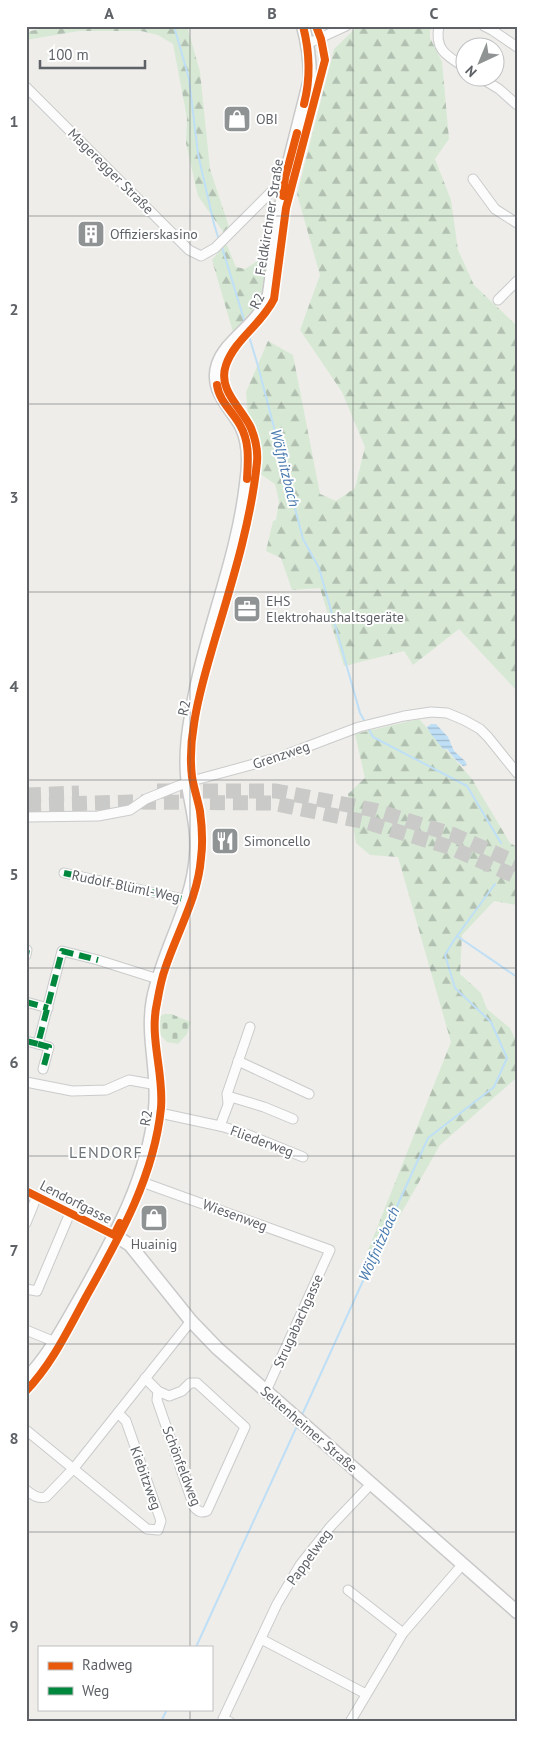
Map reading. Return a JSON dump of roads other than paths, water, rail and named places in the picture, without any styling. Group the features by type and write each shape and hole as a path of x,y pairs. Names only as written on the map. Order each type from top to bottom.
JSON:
{"street":[{"name":"Feldkirchner Straße","path":"26,1379 55,1342 114,1236 139,1181 155,1112 157,1085 150,1033 150,1016 162,966 188,900 194,873 196,834 188,782 187,742 197,682 235,542 246,484 248,458 246,439 241,426 223,402 217,389 216,376 218,363 224,353 253,322 267,303 285,178 310,79 308,44 302,26"},
{"path":"308,44 346,26"},
{"path":"439,26 437,42 442,51 456,61"},
{"path":"484,26 517,47"},
{"name":"Mageregger Straße","path":"26,87 189,250 200,256 214,248 285,178"},
{"path":"497,88 517,105"},
{"path":"473,179 495,209 517,223"},
{"path":"498,300 517,281"},
{"name":"Grenzweg","path":"26,817 98,816 130,810 146,799 188,782 280,757 359,727 404,716 431,712 447,713 480,729 517,773"},
{"name":"Rudolf-Blüml-Weg","path":"64,873 188,900"},
{"path":"38,1044 62,951 158,979"},
{"path":"26,1002 48,1008"},
{"path":"228,1104 227,1094 250,1027"},
{"path":"26,1041 49,1047 43,1069"},
{"path":"238,1061 309,1094"},
{"path":"26,1082 72,1091 106,1090 129,1080 157,1085"},
{"path":"220,1126 231,1097 264,1107 293,1119"},
{"name":"Fliederweg","path":"155,1112 244,1133 304,1157"},
{"name":"Wiesenweg","path":"139,1181 330,1250"},
{"name":"Lendorfgasse","path":"26,1191 114,1236"},
{"name":"Lendorfgasse","path":"26,1223 37,1196"},
{"name":"Lendorfgasse","path":"26,1288 37,1290 70,1213"},
{"name":"Seltenheimer Straße","path":"114,1236 130,1245 191,1321 217,1348 517,1612"},
{"name":"Strugabachgasse","path":"266,1391 330,1250"},
{"path":"26,1490 40,1498 46,1497 74,1468 191,1321"},
{"path":"26,1330 55,1342"},
{"path":"145,1378 158,1391"},
{"name":"Schönfeldweg","path":"190,1383 197,1383 245,1427 207,1511 202,1513 198,1512 194,1507 157,1400 158,1391 169,1396 182,1391 190,1383"},
{"name":"Kiebitzweg","path":"74,1468 147,1529 158,1530 162,1522 126,1421 118,1414"},
{"path":"26,1430 74,1468"},
{"name":"Pappelweg","path":"230,1722 223,1719 277,1604 300,1565 331,1526 371,1484"},
{"path":"350,1722 403,1633 462,1565"},
{"path":"348,1590 403,1633"},
{"path":"261,1639 366,1694"}],"water":[{"path":"431,724 436,724 448,737 454,751 467,765 463,766 447,749 443,749 427,727"}],"waterway":[{"name":"Wölfnitzbach","path":"174,26 189,79 198,154 219,240"},
{"name":"Wölfnitzbach","path":"222,247 245,323"},
{"name":"Wölfnitzbach","path":"248,333 303,539 319,568 360,713 365,722"},
{"name":"Wölfnitzbach","path":"368,728 373,737 467,786 501,843"},
{"name":"Wölfnitzbach","path":"302,1415 428,1138 494,1087 507,1058 491,1022 455,988 445,955 495,884"},
{"path":"457,936 517,977"},
{"name":"Wölfnitzbach","path":"196,1646 297,1426"},
{"name":"Wölfnitzbach","path":"161,1722 167,1710"},
{"path":"513,1722 517,1718"}],"tunnel":[{"path":"157,791 276,791 374,810 454,835 517,863"},
{"path":"26,795 79,793"},
{"path":"26,805 131,802 272,803 366,822 449,847 517,877"}],"place":[{"name":"OBI","path":"237,119"},
{"name":"Offizierskasino","path":"91,234"},
{"name":"EHS Elektrohaushaltsgeräte","path":"247,609"},
{"name":"Simoncello","path":"225,841"},
{"name":"Huainig","path":"154,1218"}],"district":[{"name":"LENDORF","path":"106,1152"}]}
